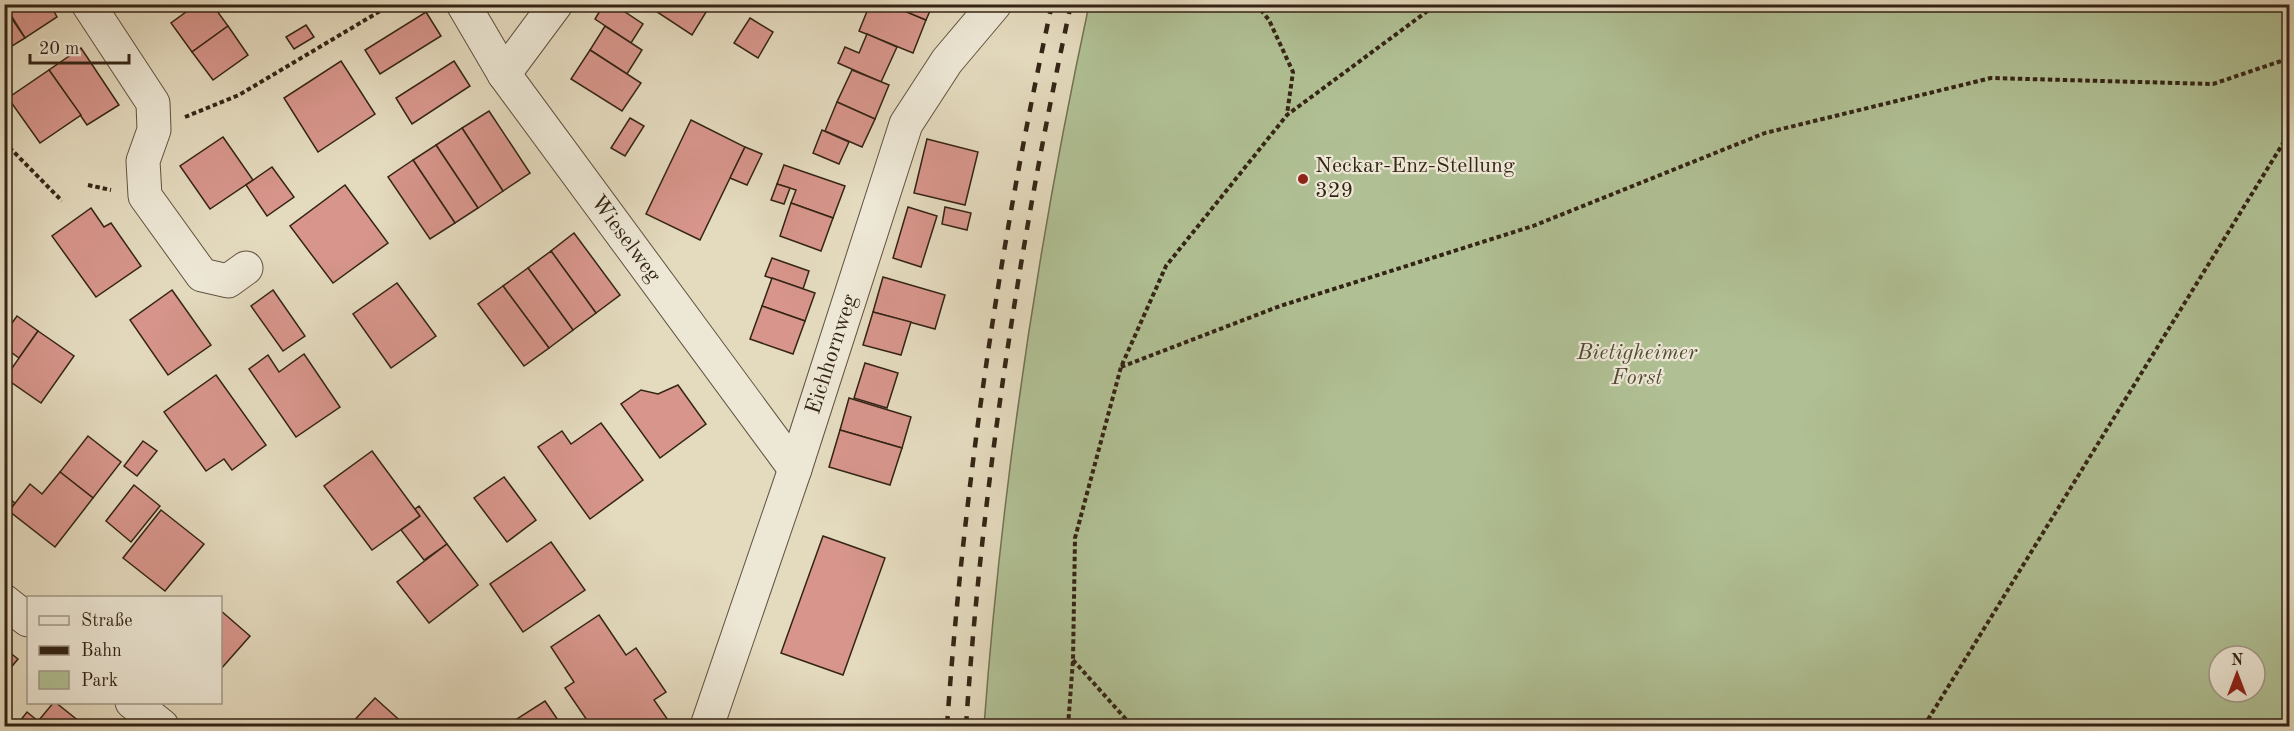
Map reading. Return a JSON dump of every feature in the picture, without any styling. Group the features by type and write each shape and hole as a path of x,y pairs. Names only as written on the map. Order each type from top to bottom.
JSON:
{"street":[{"path":"88,4 153,103 154,130 143,161 145,196 202,275 228,281 246,268"},
{"name":"Wieselweg","path":"463,4 504,74 795,469"},
{"path":"504,74 556,4"},
{"name":"Eichhornweg","path":"707,726 795,469 906,124 947,61 995,4"},
{"path":"4,602 27,619"},
{"path":"134,704 162,726"}],"path":[{"path":"154,130 239,95 392,4"},
{"path":"1256,4 1269,20 1293,72 1287,115"},
{"path":"1068,726 1073,660 1075,538 1121,367 1166,266 1287,115 1437,4"},
{"path":"1121,367 1280,306 1533,226 1765,134 1991,78 2213,84 2289,58"},
{"path":"1924,726 2289,132"},
{"path":"4,142 62,201"},
{"path":"1073,660 1132,726"}],"green space":[{"name":"Bietigheimer Forst","path":"1089,5 2289,5 2289,726 984,726 1012,454 1038,273"}],"building":[{"path":"4,4 50,4 57,17 25,38"},
{"path":"197,4 212,4 228,26 192,52 171,23"},
{"path":"604,4 613,4 643,24 631,43 595,19"},
{"path":"645,4 711,4 692,35"},
{"path":"870,4 888,4 926,20 913,53 859,31"},
{"path":"888,4 933,4 926,20"},
{"path":"4,7 25,38 4,51"},
{"path":"426,12 441,36 380,74 365,50"},
{"path":"750,18 773,32 758,58 734,43"},
{"path":"306,25 314,37 294,49 286,37"},
{"path":"228,26 248,55 213,80 192,52"},
{"path":"605,26 642,50 627,74 590,50"},
{"path":"867,34 897,47 881,82 838,63 845,47 859,53"},
{"path":"81,48 119,105 87,125 49,70"},
{"path":"590,50 641,83 622,111 571,79"},
{"path":"341,61 375,114 318,152 284,98"},
{"path":"454,61 470,86 412,124 396,98"},
{"path":"49,70 81,115 40,143 8,98"},
{"path":"852,70 889,85 875,119 837,102"},
{"path":"837,102 875,119 862,147 825,131"},
{"path":"489,111 530,173 503,191 462,128"},
{"path":"630,118 644,126 625,156 611,148"},
{"path":"691,120 745,147 700,240 646,214"},
{"path":"462,128 503,191 478,208 436,145"},
{"path":"822,130 849,142 839,164 813,153"},
{"path":"223,137 253,180 210,209 180,166"},
{"path":"927,139 978,152 965,205 914,193"},
{"path":"436,145 478,208 455,223 413,160"},
{"path":"745,147 762,154 747,185 730,178"},
{"path":"413,160 455,223 430,239 388,177"},
{"path":"784,165 845,186 833,218 791,203 796,190 777,184"},
{"path":"272,167 294,197 267,216 246,185"},
{"path":"777,184 790,188 784,204 771,200"},
{"path":"345,185 388,243 333,283 290,226"},
{"path":"791,203 833,218 821,251 780,236"},
{"path":"908,207 937,216 921,267 893,258"},
{"path":"945,207 971,213 967,230 942,224"},
{"path":"91,208 104,227 111,223 141,266 96,297 52,236"},
{"path":"574,233 620,295 596,313 551,251"},
{"path":"551,251 596,313 573,330 528,268"},
{"path":"772,258 809,271 803,289 765,276"},
{"path":"528,268 573,330 549,348 503,286"},
{"path":"883,277 945,295 935,329 873,312"},
{"path":"772,278 815,293 805,321 762,306"},
{"path":"397,283 436,336 391,368 353,314"},
{"path":"503,286 549,348 524,366 478,304"},
{"path":"172,290 211,345 168,375 130,320"},
{"path":"273,290 305,336 283,351 251,306"},
{"path":"762,306 805,321 793,354 750,339"},
{"path":"873,312 911,322 901,355 863,345"},
{"path":"17,316 38,331 19,358 4,347 4,334"},
{"path":"38,331 74,356 41,403 5,378"},
{"path":"304,354 340,407 296,437 249,369 268,355 279,372"},
{"path":"865,363 898,373 887,408 854,398"},
{"path":"216,375 266,445 232,470 224,459 206,471 164,412"},
{"path":"678,385 706,424 660,458 621,404 641,390 658,394"},
{"path":"849,398 911,417 902,448 840,430"},
{"path":"601,423 643,480 590,519 538,447 562,431 571,444"},
{"path":"840,430 902,448 890,485 829,467"},
{"path":"88,436 121,462 93,498 60,472"},
{"path":"143,441 157,451 137,476 124,466"},
{"path":"372,451 420,516 372,550 324,486"},
{"path":"60,472 93,498 55,547 9,511 30,484 42,494"},
{"path":"504,477 536,520 507,542 474,498"},
{"path":"134,485 160,506 131,542 106,521"},
{"path":"4,495 15,503 4,517"},
{"path":"419,506 447,544 424,560 401,530 420,516 415,509"},
{"path":"161,510 204,544 165,591 123,558"},
{"path":"823,536 885,558 843,675 781,653"},
{"path":"551,542 585,590 523,632 490,584"},
{"path":"447,544 478,585 429,623 397,582"},
{"path":"222,612 250,636 222,668"},
{"path":"599,615 626,655 636,648 666,692 654,700 668,720 659,726 591,726 565,688 574,682 551,647"},
{"path":"4,648 18,659 4,676"},
{"path":"375,698 406,726 349,726"},
{"path":"545,701 562,726 506,726"},
{"path":"52,704 58,704 85,726 34,726"},
{"path":"27,712 38,721 34,726 16,726"}],"railway":[{"path":"947,726 963,545 986,364 1016,183 1052,4"},
{"path":"966,726 982,545 1005,364 1035,182 1071,4"}],"place":[{"name":"Neckar-Enz-Stellung 329","path":"1303,179"}]}
